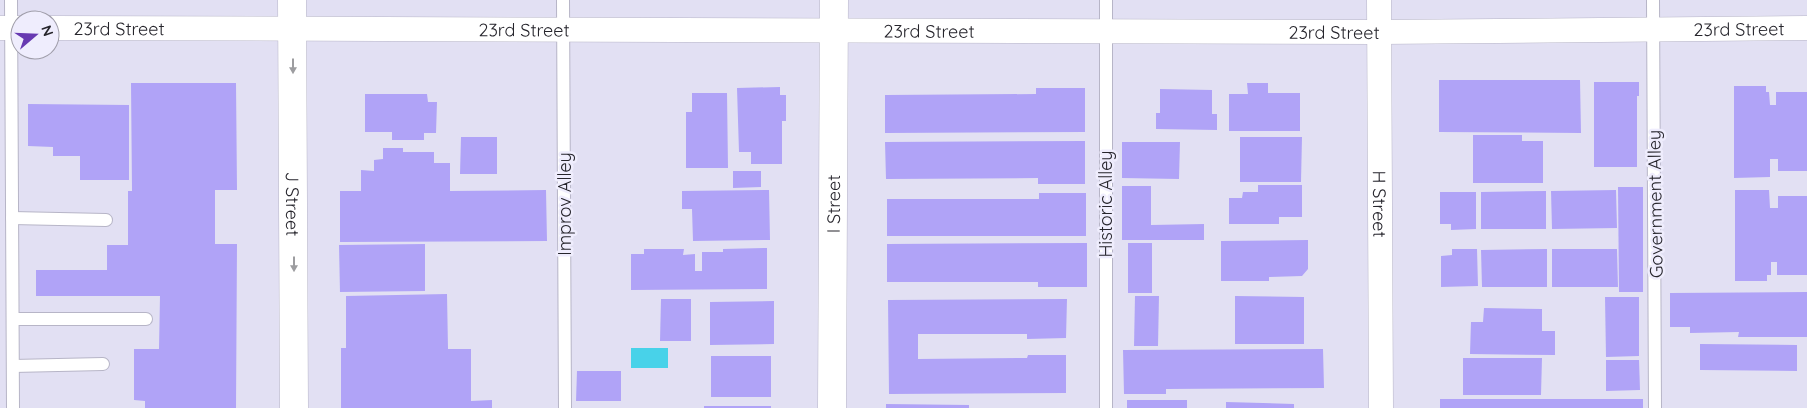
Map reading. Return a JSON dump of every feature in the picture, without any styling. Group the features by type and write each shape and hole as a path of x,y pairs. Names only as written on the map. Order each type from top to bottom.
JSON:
{"main road":[{"name":"J Street","path":"292,0 294,408"},
{"name":"I Street","path":"832,408 834,0"}],"street":[{"name":"H Street","path":"1379,0 1381,408"},
{"name":"23rd Street","path":"60,28 1380,32 1807,28"}],"lane":[{"name":"Improv Alley","path":"563,0 565,408"},
{"name":"Historic Alley","path":"1106,0 1106,408"},
{"name":"Government Alley","path":"1654,0 1656,408"},
{"path":"10,60 12,218 8,322 13,366 13,408"},
{"path":"12,218 106,220"},
{"path":"8,322 146,319"},
{"path":"13,366 103,364"}],"water":[{"path":"631,348 668,348 668,368 631,368"}],"building":[{"path":"1439,80 1580,80 1581,133 1439,132"},
{"path":"1594,82 1639,82 1639,96 1637,96 1637,167 1594,167"},
{"path":"131,83 236,83 237,190 215,190 215,244 237,244 236,408 145,408 145,401 134,400 134,349 159,349 160,296 36,296 36,270 107,270 107,245 128,245 128,191 132,191"},
{"path":"1247,83 1268,83 1268,93 1300,93 1300,131 1229,131 1229,94 1248,94"},
{"path":"1734,86 1766,86 1766,92 1769,92 1770,105 1776,105 1776,92 1807,92 1807,171 1778,171 1778,159 1770,159 1770,177 1734,178"},
{"path":"780,87 780,95 786,95 786,121 782,121 782,164 751,164 751,152 739,152 737,88"},
{"path":"1036,88 1085,88 1085,132 885,133 885,95 1036,94"},
{"path":"1160,89 1212,90 1212,114 1217,114 1217,130 1156,129 1156,113 1160,113"},
{"path":"692,93 727,93 728,168 686,168 686,112 692,112"},
{"path":"365,94 427,94 428,102 437,102 436,133 424,133 424,140 392,140 392,132 365,132"},
{"path":"28,104 129,105 129,180 80,180 80,156 53,156 53,147 28,146"},
{"path":"1473,135 1522,135 1522,141 1543,141 1543,183 1473,183"},
{"path":"461,137 497,137 497,174 460,174"},
{"path":"1240,137 1302,137 1301,182 1240,182"},
{"path":"1085,141 1085,184 1038,184 1038,178 886,179 885,142"},
{"path":"1122,142 1180,142 1179,179 1122,178"},
{"path":"383,148 403,148 403,152 434,152 434,163 450,163 450,191 546,190 547,241 340,242 340,191 361,191 361,170 374,171 374,160 383,159"},
{"path":"733,171 761,171 761,187 733,188"},
{"path":"1258,185 1302,185 1302,217 1279,217 1279,224 1229,224 1229,198 1242,198 1243,192 1258,192"},
{"path":"1122,186 1151,186 1151,225 1204,224 1204,240 1122,240"},
{"path":"1618,187 1643,187 1643,292 1619,292"},
{"path":"769,190 770,240 693,241 692,209 682,209 682,191"},
{"path":"1616,190 1617,228 1552,229 1551,191"},
{"path":"1735,190 1769,190 1770,208 1778,208 1778,196 1807,196 1807,275 1777,275 1777,262 1771,262 1771,275 1767,275 1767,281 1735,281"},
{"path":"1546,191 1546,229 1481,229 1481,192"},
{"path":"1440,192 1476,192 1476,229 1451,230 1451,224 1440,224"},
{"path":"1039,193 1086,193 1086,236 887,236 887,199 1039,199"},
{"path":"1308,240 1308,269 1302,276 1269,277 1269,281 1221,281 1221,241"},
{"path":"1087,243 1087,287 1038,287 1038,282 887,282 887,244"},
{"path":"1128,243 1152,243 1152,293 1128,293"},
{"path":"425,244 425,291 340,292 339,245"},
{"path":"767,248 767,289 631,290 631,254 644,254 644,249 684,249 683,255 695,254 695,271 702,271 702,252 723,252 723,249"},
{"path":"1452,249 1477,249 1478,286 1441,287 1441,256 1452,255"},
{"path":"1547,249 1547,287 1482,287 1481,250"},
{"path":"1552,249 1617,249 1618,287 1552,287"},
{"path":"1807,292 1807,337 1738,337 1739,332 1690,333 1690,327 1670,327 1670,293"},
{"path":"447,294 448,349 471,349 471,401 492,400 492,408 341,408 341,348 346,348 346,296"},
{"path":"1135,296 1159,296 1158,346 1134,346"},
{"path":"1235,296 1304,297 1304,344 1235,344"},
{"path":"1605,297 1639,297 1639,356 1606,357"},
{"path":"661,299 691,299 691,341 660,341"},
{"path":"1067,299 1066,338 1027,339 1027,334 918,334 918,359 1027,358 1028,355 1066,355 1066,393 889,394 888,300"},
{"path":"774,301 774,344 710,345 710,302"},
{"path":"1484,308 1542,309 1542,331 1555,331 1555,355 1470,354 1471,322 1483,322"},
{"path":"1700,344 1797,345 1797,371 1700,370"},
{"path":"1323,349 1324,388 1166,389 1166,394 1124,394 1123,350"},
{"path":"711,356 771,356 771,397 711,397"},
{"path":"1463,358 1542,358 1541,395 1463,395"},
{"path":"1606,360 1639,360 1640,390 1606,391"},
{"path":"577,371 621,371 621,401 576,401"},
{"path":"1440,399 1643,399 1643,408 1440,408"},
{"path":"1127,400 1187,400 1187,408 1127,408"},
{"path":"1226,402 1294,404 1294,408 1226,408"},
{"path":"886,404 969,405 969,408 886,408"},
{"path":"704,406 771,406 771,408 704,408"}]}
